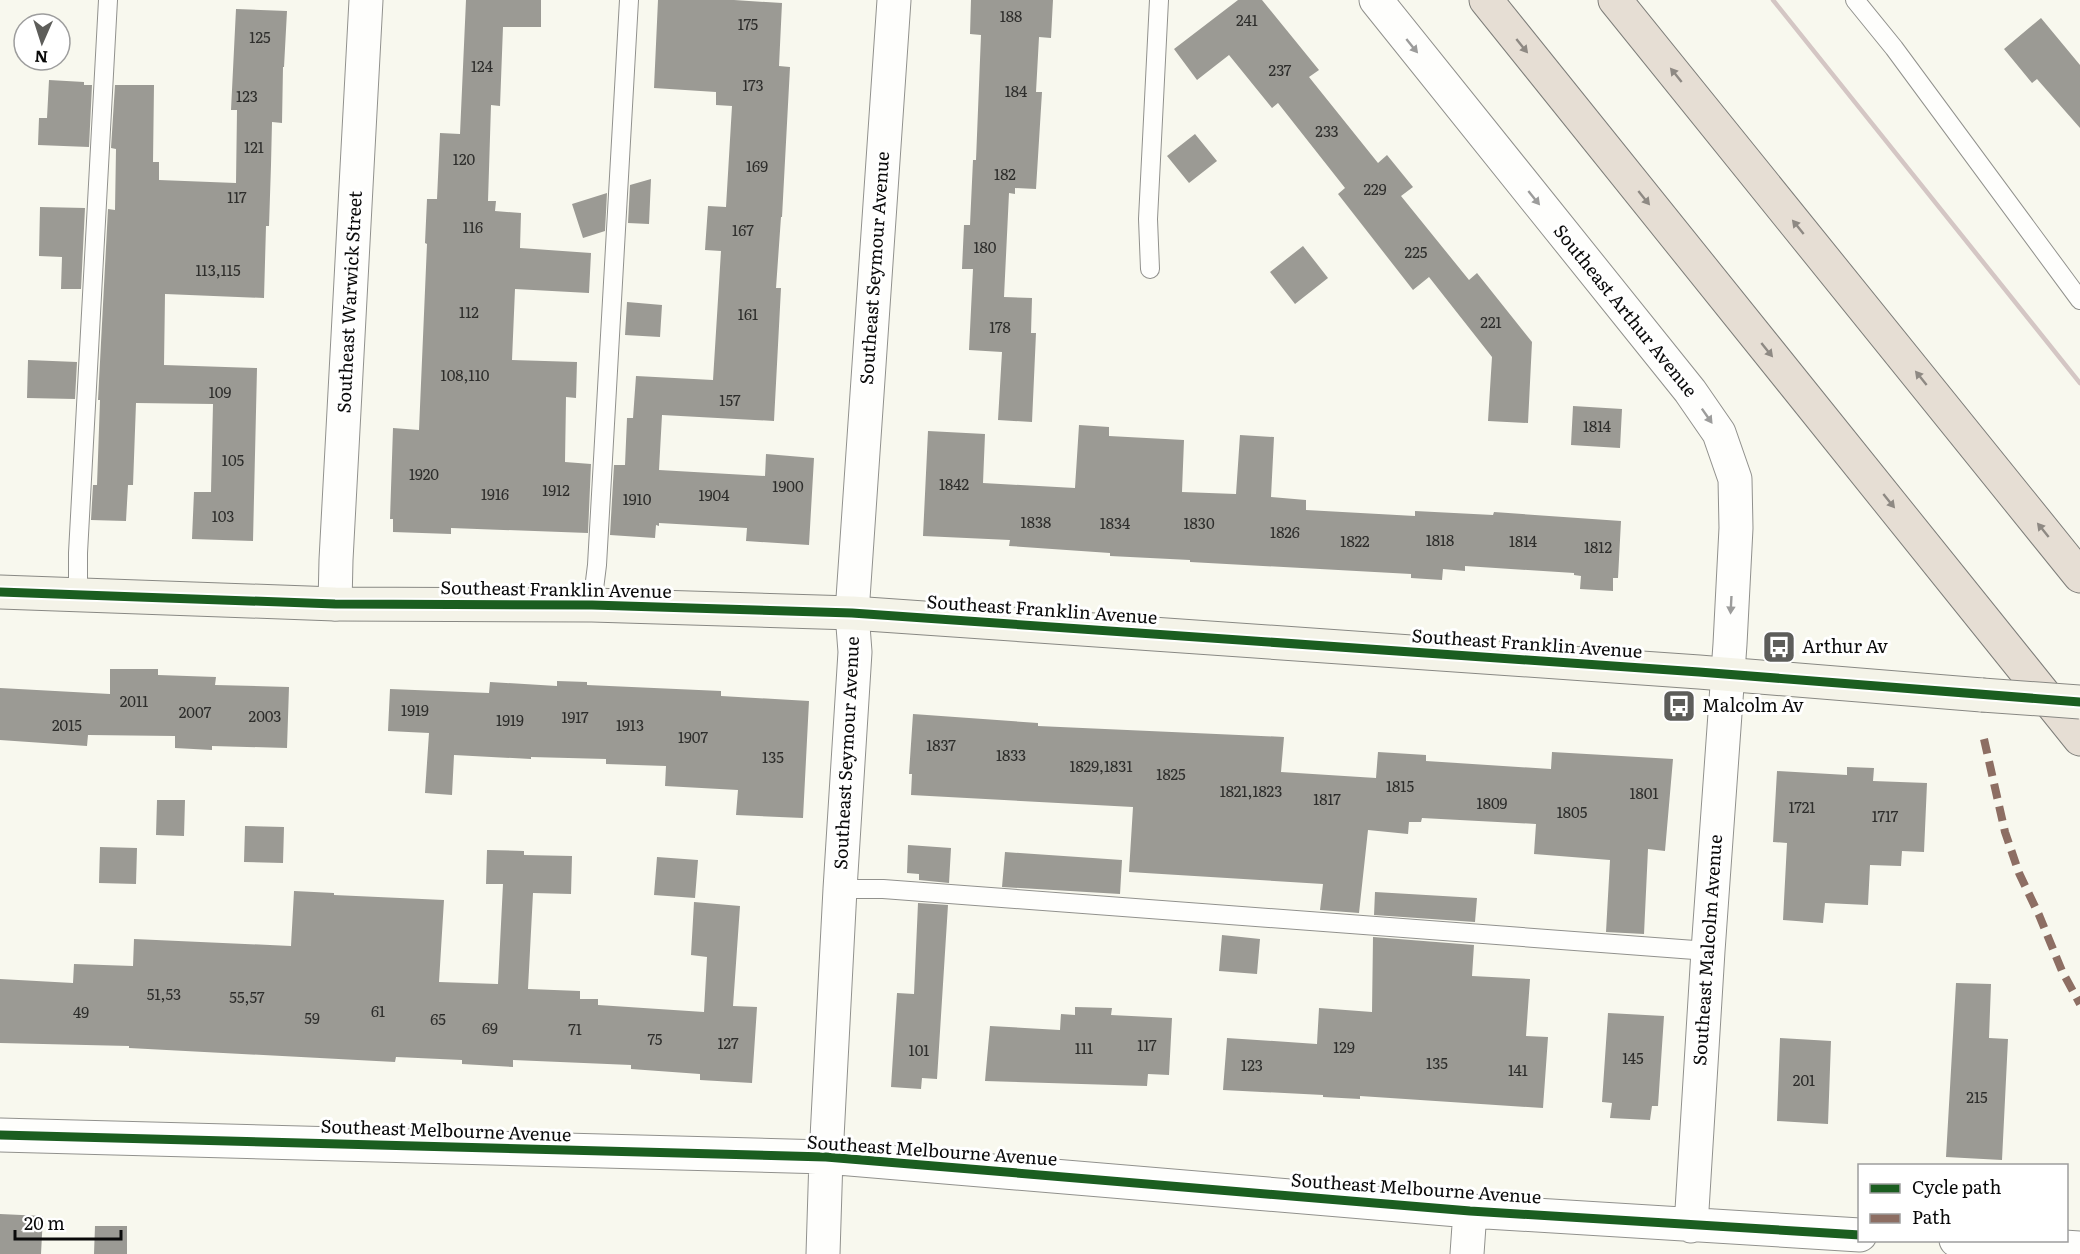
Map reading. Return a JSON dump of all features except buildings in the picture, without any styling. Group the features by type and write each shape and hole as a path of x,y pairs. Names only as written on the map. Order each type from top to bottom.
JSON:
{"highway":[{"path":"1486,0 2080,739"},
{"path":"1615,0 2080,576"}],"street":[{"name":"Southeast Warwick Street","path":"335,604 366,0"},
{"name":"Southeast Seymour Avenue","path":"823,1254 840,889 855,652 852,613 894,0"},
{"name":"Southeast Arthur Avenue","path":"1376,0 1690,391 1719,433 1735,479 1736,528 1728,674"},
{"name":"Southeast Franklin Avenue","path":"0,592 335,604 592,605 852,613 1728,674 2080,702"},
{"name":"Southeast Malcolm Avenue","path":"1691,1226 1707,951 1728,674"},
{"name":"Southeast Melbourne Avenue","path":"0,1135 826,1157 1470,1211 1691,1226 1763,1241 1858,1235"},
{"path":"1467,1254 1470,1211"},
{"path":"1987,1242 2080,1248"}],"lane":[{"path":"78,594 108,0"},
{"path":"592,605 597,565 629,0"},
{"path":"1150,269 1148,219 1159,0"},
{"path":"1856,0 2080,300"},
{"path":"840,889 883,889 1707,951"}],"railway":[{"path":"1773,0 2080,383"}],"marked path":[{"path":"1984,739 2005,832 2019,873 2062,971 2080,1004"}],"cycle path":[{"path":"0,592 335,604 592,605 852,613 1699,672 2080,702"},
{"path":"0,1135 826,1157 1470,1211 1858,1235"}],"place":[{"name":"Arthur Av","path":"1779,647"},
{"name":"Malcolm Av","path":"1679,706"}]}
